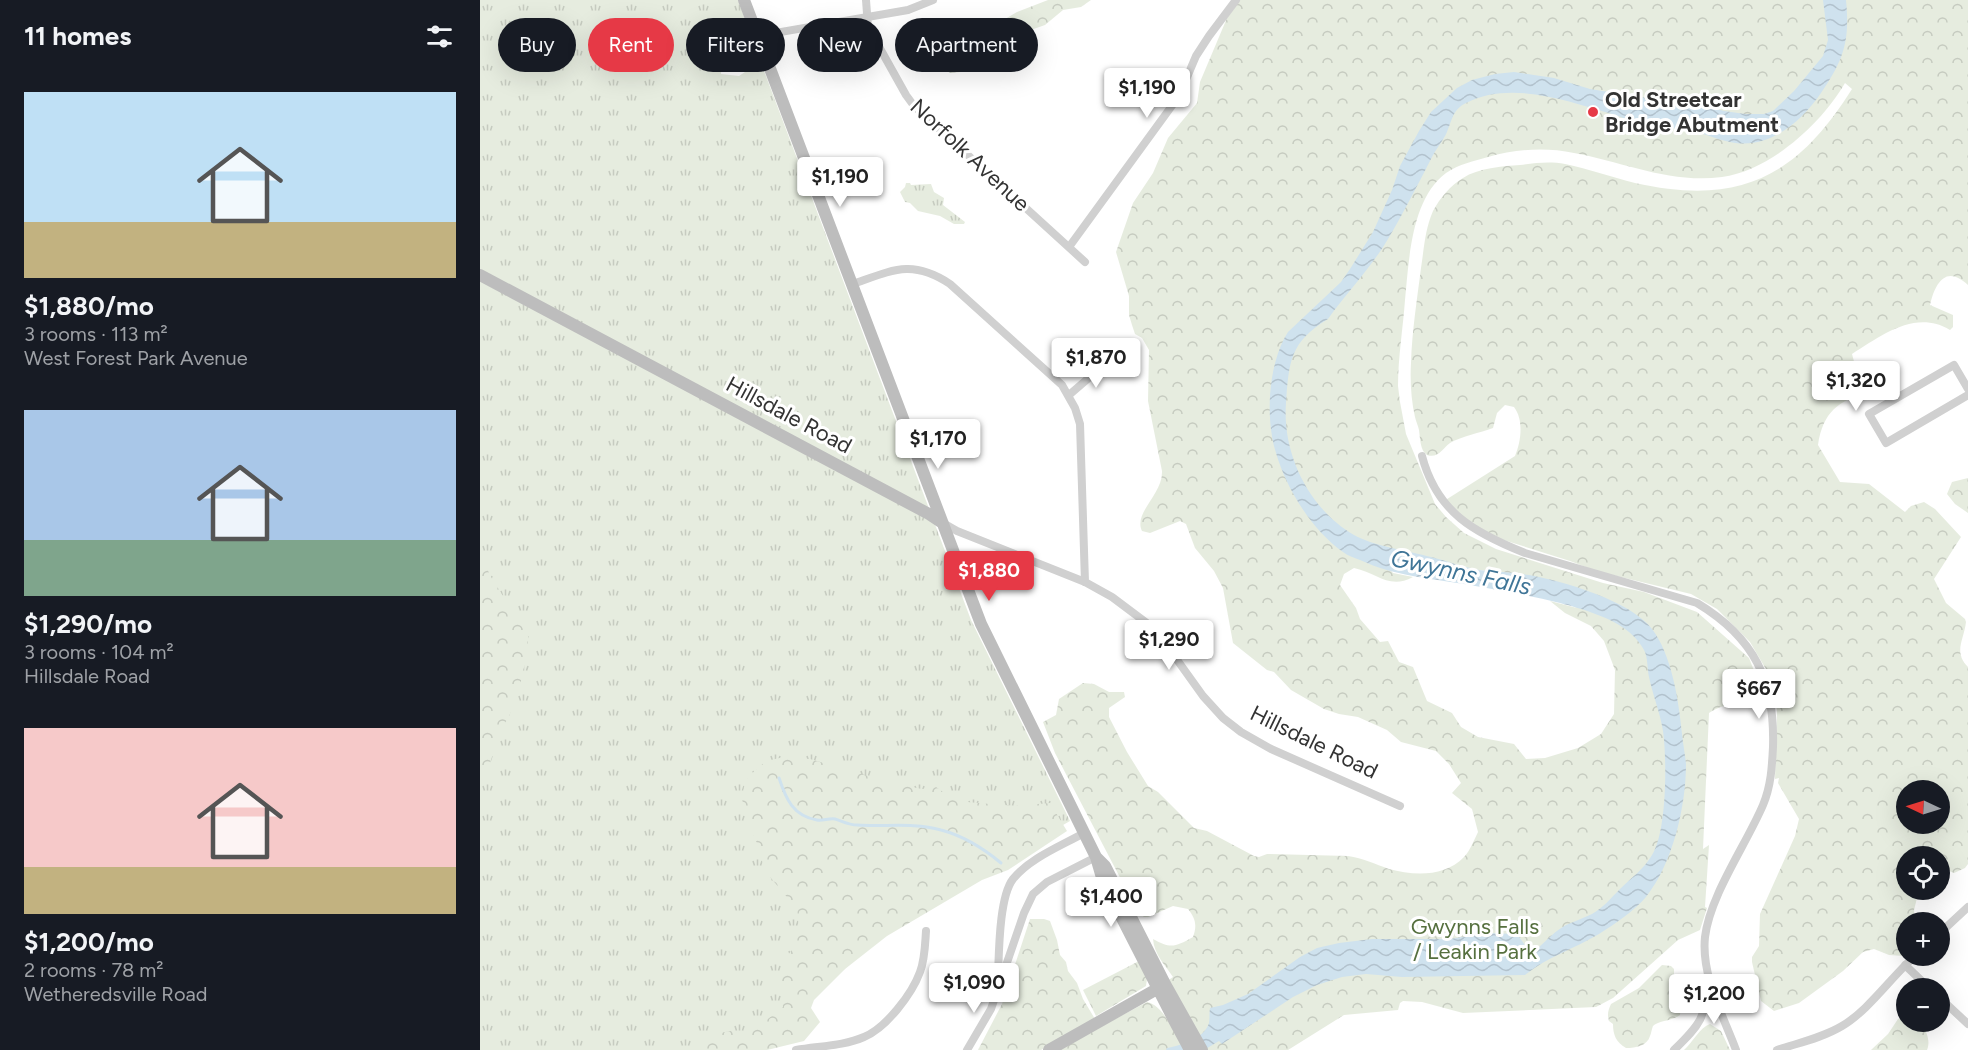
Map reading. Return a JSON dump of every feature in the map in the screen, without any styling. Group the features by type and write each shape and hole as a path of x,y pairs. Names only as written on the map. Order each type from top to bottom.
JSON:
{"main road":[{"path":"744,0 751,18"},
{"path":"772,72 989,642 1096,857 1105,866 1178,1019 1190,1050"},
{"name":"Hillsdale Road","path":"480,275 942,523"},
{"path":"1049,1050 1161,986"},
{"path":"1178,1019 1202,1050"}],"street":[{"name":"Norfolk Avenue","path":"866,0 868,27 914,106 1085,262"},
{"path":"785,31 908,10 933,0"},
{"path":"1069,247 1179,96 1196,56 1236,0"},
{"path":"853,284 903,269 927,272 938,277 950,284 1062,385 1078,416 1082,438 1085,582"},
{"path":"1069,396 1105,364"},
{"path":"1968,389 1954,365 1869,414 1887,443 1968,395"},
{"path":"1422,456 1429,477 1446,505 1473,529 1525,553 1682,597 1708,610 1738,637 1749,649 1762,670 1767,682 1773,726 1770,786 1752,829 1713,907 1705,940 1708,978 1706,1008 1696,1028 1674,1050"},
{"name":"Hillsdale Road","path":"942,523 1085,582 1126,606 1152,627 1208,702 1241,732 1271,749 1400,806"},
{"path":"998,986 1003,911 1010,884 1021,871 1084,833"},
{"path":"967,1050 988,1016 1024,913 1033,894 1047,882 1096,857"},
{"path":"1950,924 1968,907"},
{"path":"796,1050 856,1040 876,1031 901,1004 920,973 924,959 926,931"},
{"path":"1777,1050 1818,1037 1844,1025 1864,1008 1904,966"},
{"path":"1906,966 1919,978"},
{"path":"1708,978 1737,1050"},
{"path":"1950,1007 1968,1024"}],"green space":[{"path":"480,0 738,0 745,18 686,18 686,72 721,72 721,74 739,76 745,72 764,72 971,620 1070,821 918,908 877,937 762,1050 480,1050"},
{"path":"1048,0 1091,0 1081,7 1063,10 1045,25 1038,27 1038,18 1007,18"},
{"name":"Gwynns Falls / Leakin Park","path":"1240,0 1968,0 1968,285 1960,279 1948,276 1938,283 1935,290 1930,305 1953,315 1953,327 1950,330 1937,324 1924,322 1911,324 1887,333 1852,354 1860,384 1868,392 1848,399 1828,416 1818,445 1840,482 1869,484 1905,512 1911,506 1924,502 1935,509 1961,537 1934,579 1946,603 1966,622 1960,651 1968,667 1968,864 1954,873 1950,871 1950,846 1896,846 1896,900 1916,900 1914,912 1896,912 1896,955 1874,949 1863,952 1843,971 1799,1003 1774,1011 1761,1001 1752,962 1752,957 1759,946 1760,914 1795,836 1799,819 1778,783 1779,778 1775,779 1777,712 1776,694 1770,676 1750,642 1717,609 1691,594 1596,571 1494,537 1473,527 1444,501 1515,456 1520,431 1517,412 1514,407 1505,405 1497,413 1493,428 1465,436 1431,456 1425,453 1422,447 1411,390 1414,327 1426,232 1436,206 1446,192 1459,181 1476,172 1491,168 1548,162 1583,168 1635,183 1672,189 1705,191 1735,187 1762,178 1786,164 1809,144 1831,120 1852,89 1845,83 1823,114 1793,143 1759,165 1740,173 1722,177 1684,177 1647,171 1563,151 1509,152 1461,165 1446,173 1434,184 1425,198 1414,231 1408,267 1398,386 1406,434 1435,504 1464,533 1496,549 1603,583 1644,592 1697,612 1749,658 1763,693 1761,697 1722,707 1709,713 1703,849 1709,845 1705,907 1707,908 1700,930 1678,940 1613,998 1596,1007 1463,1013 1422,1002 1403,1001 1398,1010 1344,1015 1288,1050 1206,1050 1167,981 1173,977 1158,954 1153,939 1173,946 1193,937 1195,926 1193,916 1188,909 1173,906 1148,917 1138,912 1055,753 1043,722 1056,715 1059,699 1083,683 1094,684 1109,692 1124,692 1125,697 1109,708 1109,717 1148,786 1158,792 1194,828 1207,831 1254,856 1267,854 1348,856 1389,869 1419,874 1429,873 1456,864 1468,852 1478,832 1472,809 1452,793 1461,783 1449,764 1436,751 1401,742 1387,730 1358,717 1324,709 1291,690 1274,672 1267,670 1233,643 1223,588 1214,571 1195,548 1186,524 1180,521 1150,533 1142,531 1141,517 1158,488 1162,471 1148,401 1149,350 1142,338 1135,334 1129,315 1129,296 1116,252 1133,203 1153,173 1168,138 1197,103 1200,82 1227,18","holes":["1372,547 1477,570 1498,572 1577,608 1550,601 1565,613 1591,626 1604,641 1615,670 1614,714 1601,734 1578,748 1545,758 1526,759 1514,744 1478,737 1461,727 1452,713 1427,701 1413,667 1399,662 1388,641 1380,642 1360,619 1356,608 1340,585 1344,574 1354,568 1390,581 1405,581 1413,577 1393,573"]},
{"path":"906,183 931,184 934,192 944,198 943,205 965,222 964,224 954,224 940,216 918,211 910,203 905,202 900,192"},
{"path":"1968,478 1968,513 1955,504 1947,494 1952,482"},
{"path":"480,550 491,577 528,636 528,656 521,676 521,691 510,695 512,710 500,733 488,769 480,780"},
{"path":"784,757 810,759 896,784 922,789 936,787 947,795 964,796 967,802 1014,806 1050,803 1067,831 1008,870 982,880 887,936 845,969 814,1000 811,1008 820,1022 804,1041 767,1050 694,1050 702,1036 731,1031 750,1033 783,1007 780,977 799,928 797,909 765,871 757,843 749,827 742,799 749,776 766,761"},
{"path":"1030,919 1050,921 1060,955 1066,962 1068,971 1077,983 1095,1019 1041,1050 978,1050 1002,1004"},
{"path":"1139,961 1147,979 1146,986 1096,1016 1083,990"},
{"path":"1662,965 1671,966 1677,976 1685,976 1684,980 1672,986 1680,1007 1680,1015 1655,1024 1649,1039 1644,1044 1626,1048 1617,1041 1613,1024 1609,1021 1608,1012 1611,1004 1639,988"},
{"path":"1147,1002 1153,1004 1164,1015 1184,1050 1057,1050"},
{"path":"1896,1022 1896,1032 1926,1032 1927,1050 1871,1050 1888,1034"},
{"path":"1710,1024 1721,1031 1730,1050 1684,1050 1700,1031"}],"water":[{"name":"Gwynns Falls","path":"1823,0 1846,0 1846,38 1840,59 1821,93 1805,113 1773,137 1761,141 1735,143 1696,132 1642,124 1539,95 1501,93 1483,96 1462,105 1454,115 1405,210 1381,250 1328,319 1315,327 1299,345 1288,375 1286,422 1294,460 1312,495 1338,524 1362,539 1381,545 1473,569 1529,575 1577,587 1613,601 1642,619 1652,629 1665,652 1673,679 1686,764 1684,798 1676,834 1664,868 1655,883 1646,897 1618,922 1542,963 1525,975 1402,977 1366,974 1342,977 1317,985 1293,997 1222,1044 1219,1041 1204,1050 1166,1050 1192,1040 1202,1033 1209,1023 1210,1008 1248,994 1300,957 1317,948 1372,939 1450,939 1486,933 1517,934 1527,948 1538,948 1562,927 1600,909 1649,860 1661,830 1665,795 1664,743 1662,724 1649,677 1646,656 1639,643 1629,632 1614,622 1578,608 1524,595 1399,573 1343,552 1321,532 1302,508 1287,481 1276,453 1270,424 1270,391 1276,359 1288,332 1341,282 1350,269 1373,232 1400,166 1419,131 1431,112 1457,88 1472,80 1514,72 1554,78 1590,89 1647,98 1662,96 1678,102 1698,104 1724,111 1764,114 1773,111 1794,91 1823,56 1828,40"}],"waterway":[{"path":"779,778 792,805 802,815 809,818 835,819 854,825 910,825 941,830 973,843 1001,863"}],"place":[{"name":"Old Streetcar Bridge Abutment","path":"1593,112"}]}
